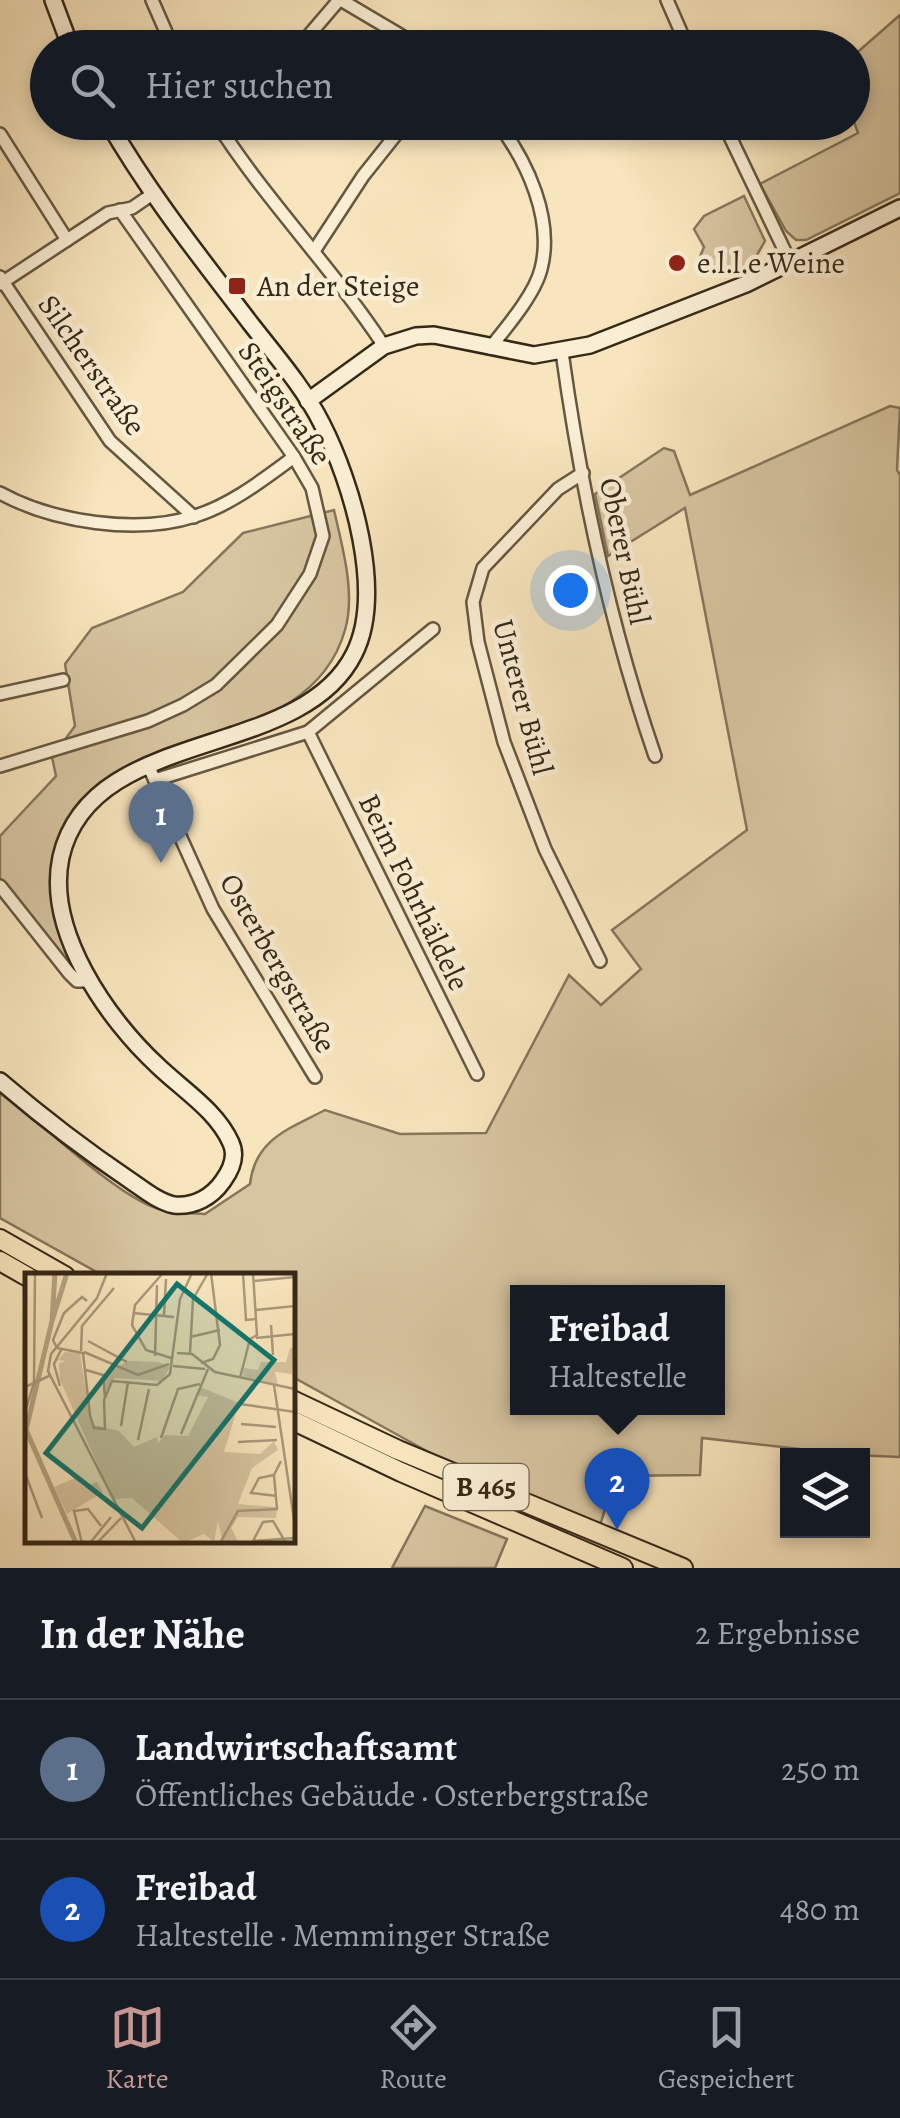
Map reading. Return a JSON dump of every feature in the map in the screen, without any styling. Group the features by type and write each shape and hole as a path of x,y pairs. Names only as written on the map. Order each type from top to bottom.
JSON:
{"main road":[{"path":"54,0 65,30"},
{"path":"0,1081 87,1152 170,1204 189,1205 210,1196 224,1180 233,1162 230,1140 212,1115 128,1037 89,981 64,914 59,880 61,857 78,820 102,791 262,725 337,679 357,649 367,611 365,554 323,426 151,195 119,140"},
{"path":"308,401 384,346 400,339 434,335 534,355 562,352 630,331 790,264 900,208"},
{"path":"0,1239 60,1273"},
{"path":"0,1261 25,1276"},
{"name":"B 465","path":"295,1401 398,1450 682,1568"},
{"name":"B 465","path":"295,1421 620,1567"}],"street":[{"path":"152,0 165,30"},
{"path":"314,30 340,0 391,30"},
{"path":"667,0 680,30"},
{"path":"0,134 68,240"},
{"path":"227,140 250,176 344,286 384,346"},
{"path":"314,252 362,176 391,140"},
{"path":"490,348 541,271 544,233 536,194 508,140"},
{"path":"731,140 790,264"},
{"path":"1,281 151,195"},
{"name":"Steigstraße","path":"0,766 148,721 216,685 277,625 310,574 323,536 312,488 294,457 120,210"},
{"name":"Silcherstraße","path":"1,281 110,441 194,516"},
{"name":"Oberer Bühl","path":"562,352 612,614 654,756"},
{"path":"0,493 34,509 70,519 118,524 170,522 194,516 240,494 294,457"},
{"name":"Unterer Bühl","path":"583,473 558,489 483,568 473,602 478,642 504,742 545,849 600,961"},
{"path":"152,773 308,732 434,630"},
{"path":"0,694 63,680"},
{"name":"Beim Fohrhäldele","path":"308,732 477,1074"},
{"name":"Osterbergstraße","path":"152,773 213,909 315,1077"},
{"path":"0,886 69,973 78,981 89,981"}],"shaded area":[{"path":"900,15 900,193 806,240 796,240 786,231 760,184 845,140 870,140 870,41"},
{"path":"744,196 765,241 750,267 714,273 699,259 704,247 694,229 704,216"},
{"path":"890,406 900,408 900,1457 870,1456 870,1448 791,1448 702,1438 700,1475 615,1476 599,1529 443,1460 295,1378 295,1273 98,1273 0,1218 0,1087 77,1156 122,1190 159,1209 176,1212 205,1214 250,1184 253,1169 266,1146 325,1110 400,1134 486,1133 569,975 601,1005 641,969 612,930 747,830 685,508 608,556 595,494 664,448 674,451 690,495"},
{"path":"334,510 347,570 348,616 345,630 317,679 273,712 164,756 114,781 77,819 60,877 70,961 66,964 0,880 0,836 56,776 52,757 75,726 65,664 92,628 183,592 243,533"},
{"path":"425,1506 507,1539 495,1568 392,1568"}],"place":[{"name":"e.l.l.e Weine","path":"677,263"},
{"name":"An der Steige","path":"237,286"},
{"name":"Landwirtschaftsamt","path":"161,863"},
{"name":"Freibad","path":"617,1530"}]}
